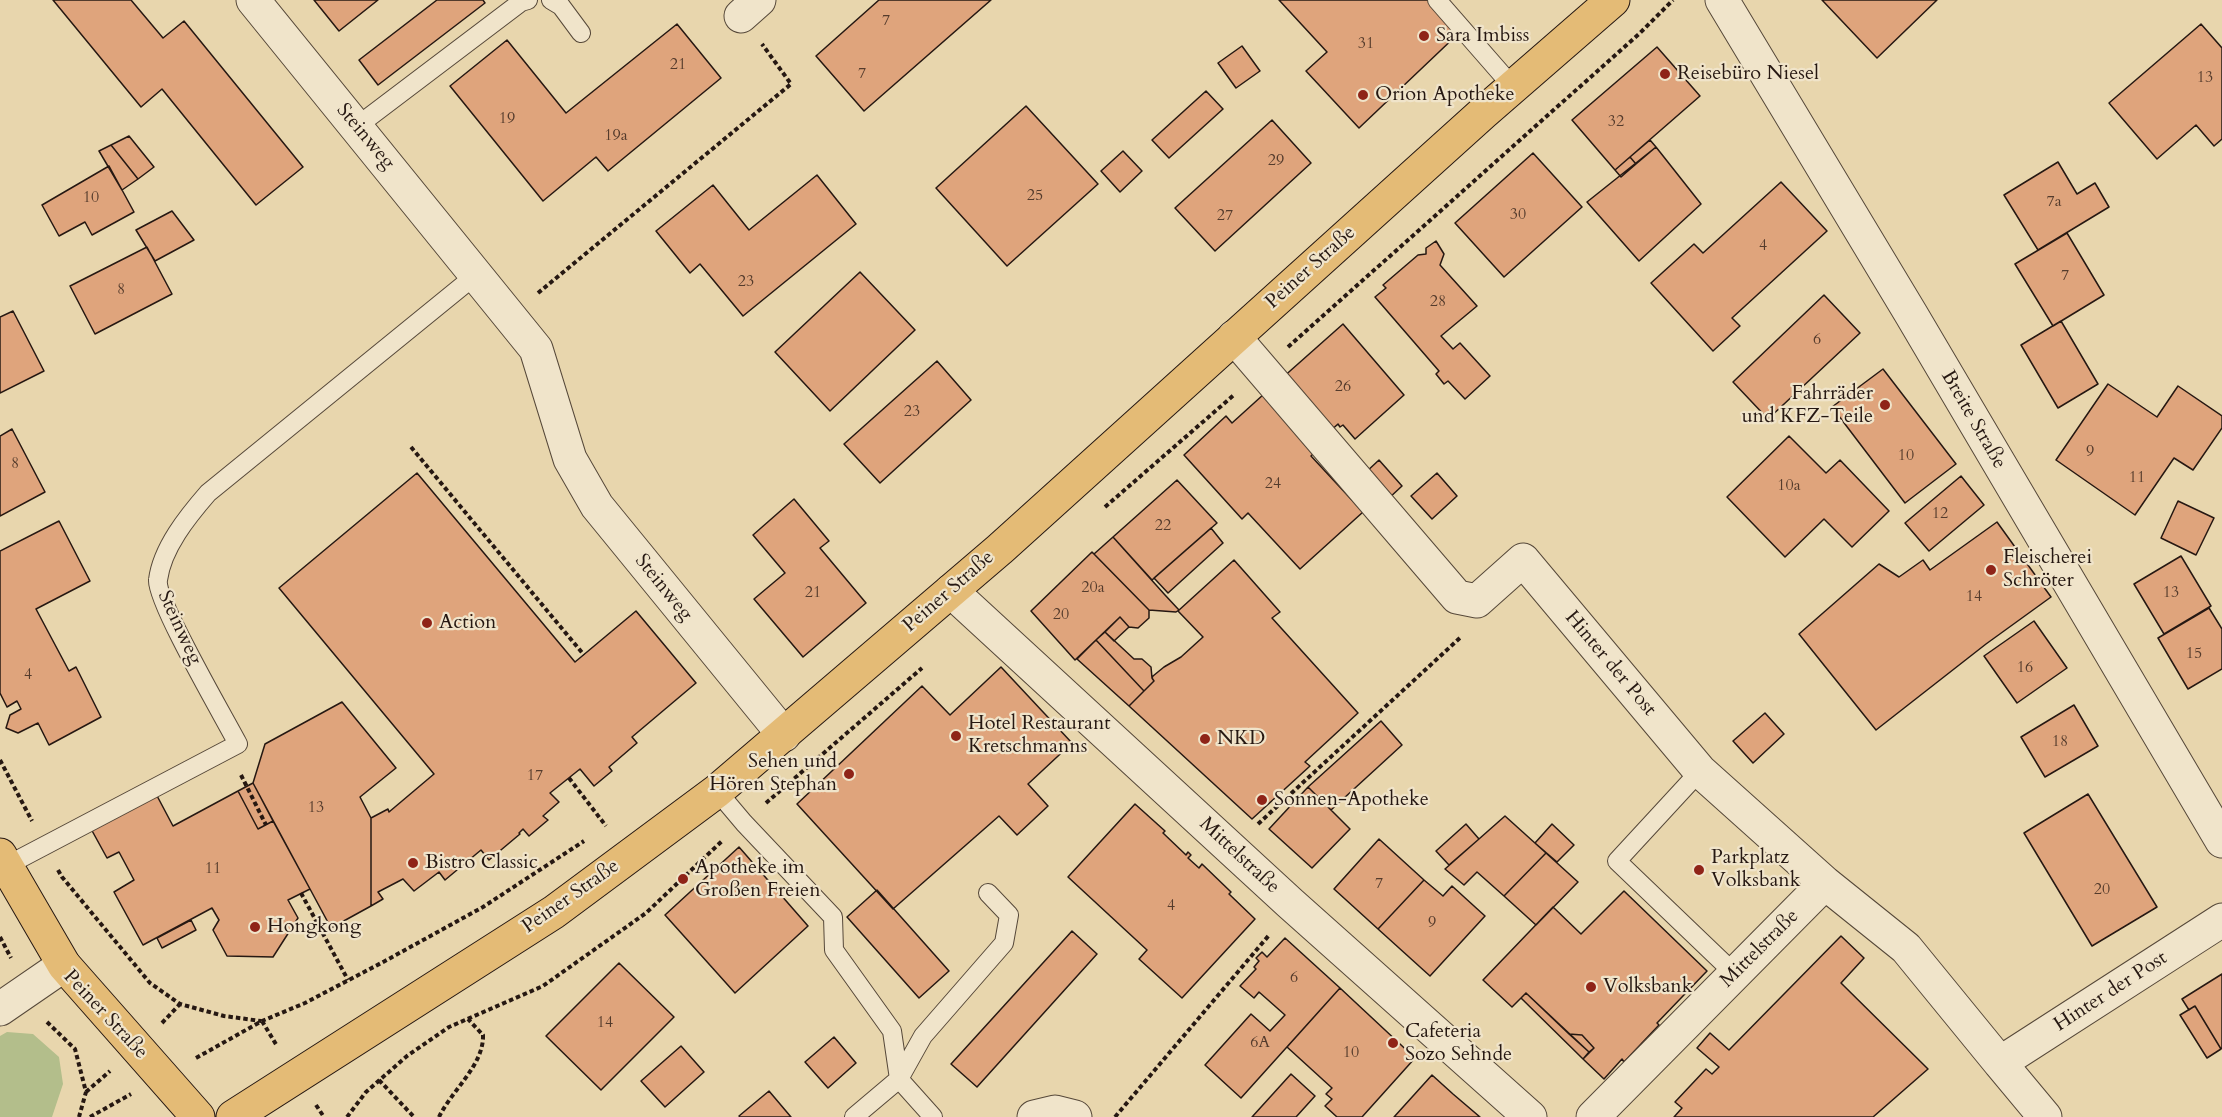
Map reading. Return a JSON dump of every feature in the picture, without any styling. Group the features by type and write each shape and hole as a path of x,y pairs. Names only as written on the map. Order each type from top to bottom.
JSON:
{"main road":[{"name":"Peiner Straße","path":"232,1117 554,912 717,791 951,591 1613,0"},
{"path":"3,861 64,965"},
{"name":"Peiner Straße","path":"64,965 198,1117"}],"street":[{"name":"Steinweg","path":"253,0 536,349 570,459 597,506 784,735"},
{"name":"Breite Straße","path":"1722,0 1911,314 2222,841"},
{"path":"1234,337 1457,597 1477,601"},
{"name":"Hinter der Post","path":"1477,601 1523,560 1700,771 1825,883 1906,948 2045,1117"},
{"name":"Mittelstraße","path":"951,591 1293,906 1530,1117"},
{"name":"Mittelstraße","path":"1593,1117 1825,883"},
{"name":"Hinter der Post","path":"2000,1063 2222,920"},
{"name":"Peiner Straße","path":"0,1009 64,965"},
{"path":"1034,1117 1055,1112 1075,1117"}],"lane":[{"path":"356,127 521,2 528,0"},
{"path":"551,0 561,6 581,33"},
{"path":"1437,0 1513,87"},
{"name":"Steinweg","path":"238,744 166,609 157,581 182,523 208,493 477,274"},
{"path":"3,861 45,845 238,744"},
{"path":"1700,771 1617,861 1735,974"},
{"path":"717,791 832,916 834,950 892,1030 899,1079 933,1117"},
{"path":"854,1117 899,1079 923,1036 1004,943 1009,915 988,893"}],"path":[{"path":"510,316 791,84 750,8"},
{"path":"411,447 584,655"},
{"path":"1231,849 1470,629 1477,601"},
{"path":"238,744 241,775 266,825"},
{"path":"0,760 62,877 150,983 180,1004 224,1016 262,1021 305,1003 483,907 587,838"},
{"path":"569,778 606,826 597,832"},
{"path":"301,893 348,980"},
{"path":"1115,1117 1293,906"},
{"path":"0,938 43,1017 75,1049 86,1092 79,1117"},
{"path":"439,1117 445,1104 474,1064 483,1047 483,1035 468,1019"},
{"path":"379,1080 414,1117"}],"green space":[{"path":"7,1032 33,1034 59,1057 63,1084 52,1117 0,1117 0,1036"}],"building":[{"path":"53,0 131,0 163,38 184,21 303,167 256,205 162,89 141,107"},
{"path":"314,0 378,0 339,31"},
{"path":"437,0 483,0 485,3 378,85 359,60"},
{"path":"879,0 991,0 864,111 816,56"},
{"path":"1279,0 1431,0 1460,32 1359,128 1306,71 1327,52"},
{"path":"1822,0 1937,0 1877,58"},
{"path":"677,24 721,78 608,171 596,157 543,201 450,86 507,40 566,113"},
{"path":"2201,24 2222,48 2222,139 2214,146 2196,125 2157,159 2109,103"},
{"path":"1242,46 1260,71 1236,88 1218,63"},
{"path":"1657,47 1700,96 1615,170 1572,120"},
{"path":"1206,91 1223,109 1169,158 1152,140"},
{"path":"1026,106 1098,184 1007,266 936,188"},
{"path":"1272,120 1311,163 1215,251 1175,208"},
{"path":"129,136 154,167 138,179 111,145"},
{"path":"1650,140 1656,147 1636,164 1630,157"},
{"path":"111,145 138,179 122,190 99,151"},
{"path":"1656,147 1701,204 1639,261 1587,202"},
{"path":"1123,151 1142,171 1120,192 1101,171"},
{"path":"1533,153 1582,207 1504,277 1455,223"},
{"path":"1630,157 1636,164 1621,177 1615,170"},
{"path":"2058,162 2077,194 2095,183 2109,207 2038,250 2004,195"},
{"path":"109,166 134,212 92,235 85,222 59,236 42,205"},
{"path":"817,175 856,224 743,316 700,264 690,273 656,231 713,185 749,230"},
{"path":"1781,182 1827,231 1732,318 1740,326 1713,351 1651,283 1694,244 1703,253"},
{"path":"172,211 194,240 155,261 136,230"},
{"path":"2067,233 2104,295 2053,326 2015,264"},
{"path":"1436,241 1444,254 1440,265 1477,306 1441,336 1453,349 1460,343 1490,376 1465,399 1448,381 1444,384 1436,374 1439,371 1375,297 1386,288 1383,285 1418,255 1426,254 1426,248"},
{"path":"147,247 172,294 95,334 70,286"},
{"path":"860,272 915,330 830,411 775,352"},
{"path":"1824,295 1860,333 1768,419 1733,382"},
{"path":"13,311 44,371 0,393 0,317"},
{"path":"2061,321 2098,384 2058,408 2021,345"},
{"path":"1343,324 1404,395 1355,439 1343,425 1340,427 1338,424 1328,433 1281,379"},
{"path":"937,361 971,400 880,483 844,444"},
{"path":"1883,369 1956,464 1905,503 1832,407"},
{"path":"2108,384 2157,417 2178,386 2222,416 2222,428 2193,470 2174,458 2135,515 2056,460"},
{"path":"1264,394 1316,451 1311,456 1363,512 1300,569 1248,513 1242,519 1184,455 1226,416 1232,423"},
{"path":"12,429 45,492 0,516 0,436"},
{"path":"1789,436 1826,473 1840,460 1889,511 1852,547 1824,519 1785,557 1727,497"},
{"path":"1379,460 1402,486 1388,499 1365,473"},
{"path":"417,473 575,662 636,611 696,683 632,737 637,743 609,767 612,771 594,786 580,769 550,793 559,802 543,816 548,820 529,836 523,829 489,860 481,850 445,880 439,872 414,891 403,879 378,892 383,899 371,906 371,818 388,809 389,812 434,774 279,588"},
{"path":"1437,473 1457,496 1432,519 1411,496"},
{"path":"1961,476 1984,505 1929,551 1905,523"},
{"path":"1177,480 1217,523 1152,580 1113,537"},
{"path":"794,499 829,541 820,548 866,603 803,657 754,599 785,573 753,535"},
{"path":"2178,501 2214,518 2196,555 2161,538"},
{"path":"59,521 90,581 36,609 69,671 76,667 101,717 49,745 38,723 18,733 6,728 10,715 21,709 17,701 7,707 0,693 0,551"},
{"path":"1997,522 2051,597 1986,644 1876,730 1799,634 1879,564 1899,577 1923,560 1930,570"},
{"path":"1211,528 1223,543 1168,593 1154,578"},
{"path":"1113,537 1179,610 1176,612 1149,610 1094,554"},
{"path":"1092,552 1149,610 1149,618 1138,628 1129,627 1120,617 1075,660 1031,611"},
{"path":"2181,556 2211,606 2164,634 2134,584"},
{"path":"1234,560 1280,612 1272,618 1358,713 1305,762 1310,766 1252,819 1129,706 1154,681 1153,676 1181,657 1203,637 1178,611"},
{"path":"2209,608 2222,629 2222,669 2188,689 2158,638"},
{"path":"1120,617 1129,627 1114,641 1105,632"},
{"path":"2034,621 2067,668 2017,703 1984,656"},
{"path":"1105,632 1134,659 1142,659 1151,667 1154,681 1144,691 1096,640"},
{"path":"1096,640 1144,691 1129,706 1077,659"},
{"path":"1001,667 1072,743 1028,784 1048,806 1017,835 999,816 893,909 797,804 922,686 950,715"},
{"path":"342,702 396,768 360,797 371,818 371,906 331,928 253,783 265,744"},
{"path":"2074,705 2098,746 2045,777 2021,737"},
{"path":"1765,713 1784,734 1753,763 1733,741"},
{"path":"1381,721 1402,745 1331,810 1308,787"},
{"path":"253,783 273,821 258,829 238,791"},
{"path":"1308,787 1350,829 1312,868 1269,829"},
{"path":"238,791 258,829 273,821 310,889 288,900 298,918 273,957 227,956 213,930 219,920 212,908 143,945 114,892 134,880 119,852 107,858 90,827 155,792 173,826"},
{"path":"2088,794 2157,907 2092,946 2024,833"},
{"path":"1135,804 1165,831 1163,833 1186,855 1188,852 1191,855 1188,858 1199,868 1202,864 1255,919 1182,998 1139,959 1147,950 1068,877"},
{"path":"1505,816 1546,853 1504,896 1477,872 1464,885 1445,869"},
{"path":"1466,824 1479,839 1449,865 1436,851"},
{"path":"1552,824 1574,845 1557,862 1535,843"},
{"path":"1379,839 1424,880 1378,929 1334,889"},
{"path":"739,847 808,926 735,993 665,915"},
{"path":"1546,853 1578,882 1536,925 1504,896"},
{"path":"1424,880 1443,896 1452,886 1485,916 1430,976 1378,929"},
{"path":"877,890 949,971 919,998 847,917"},
{"name":"Volksbank","path":"1624,891 1707,971 1657,1023 1659,1025 1624,1062 1622,1059 1604,1079 1583,1059 1594,1048 1582,1035 1569,1034 1526,993 1512,1007 1483,980 1553,907 1581,934"},
{"path":"191,920 196,930 162,948 157,938"},
{"path":"1072,931 1097,954 977,1087 951,1064"},
{"path":"1841,936 1864,958 1841,983 1928,1069 1873,1117 1674,1117 1682,1108 1675,1102 1706,1069 1712,1074 1719,1067 1697,1048 1710,1033 1729,1050"},
{"path":"1285,938 1340,988 1241,1098 1205,1065 1251,1014 1270,1031 1285,1015 1259,992 1254,998 1240,986 1256,969 1254,967 1259,961 1256,958 1262,952 1267,957"},
{"path":"619,963 674,1017 601,1090 546,1036"},
{"path":"2222,974 2221,1049 2195,1006 2189,1010 2182,999"},
{"path":"1340,988 1415,1058 1362,1117 1337,1117 1325,1106 1332,1099 1326,1094 1332,1088 1287,1047"},
{"path":"1526,993 1589,1052 1583,1059 1521,998"},
{"path":"2195,1006 2221,1049 2207,1058 2180,1015"},
{"path":"1569,1034 1582,1035 1594,1048 1589,1052"},
{"path":"834,1037 856,1063 828,1088 805,1062"},
{"path":"681,1046 704,1072 665,1107 641,1081"},
{"path":"1291,1074 1315,1096 1296,1117 1252,1117"},
{"path":"1432,1075 1453,1094 1480,1117 1394,1117"},
{"path":"769,1091 791,1117 739,1116"}],"place":[{"name":"Sara Imbiss","path":"1424,36"},
{"name":"Reisebüro Niesel","path":"1665,74"},
{"name":"Orion Apotheke","path":"1363,95"},
{"name":"Fahrräder und KFZ-Teile","path":"1885,405"},
{"name":"Fleischerei Schröter","path":"1991,570"},
{"name":"Action","path":"427,623"},
{"name":"Hotel Restaurant Kretschmanns","path":"956,736"},
{"name":"NKD","path":"1205,739"},
{"name":"Sehen und Hören Stephan","path":"849,774"},
{"name":"Sonnen-Apotheke","path":"1262,800"},
{"name":"Bistro Classic","path":"413,863"},
{"name":"Parkplatz Volksbank","path":"1699,870"},
{"name":"Apotheke im Großen Freien","path":"683,879"},
{"name":"Hongkong","path":"255,927"},
{"name":"Volksbank","path":"1591,987"},
{"name":"Cafeteria Sozo Sehnde","path":"1393,1043"}]}
